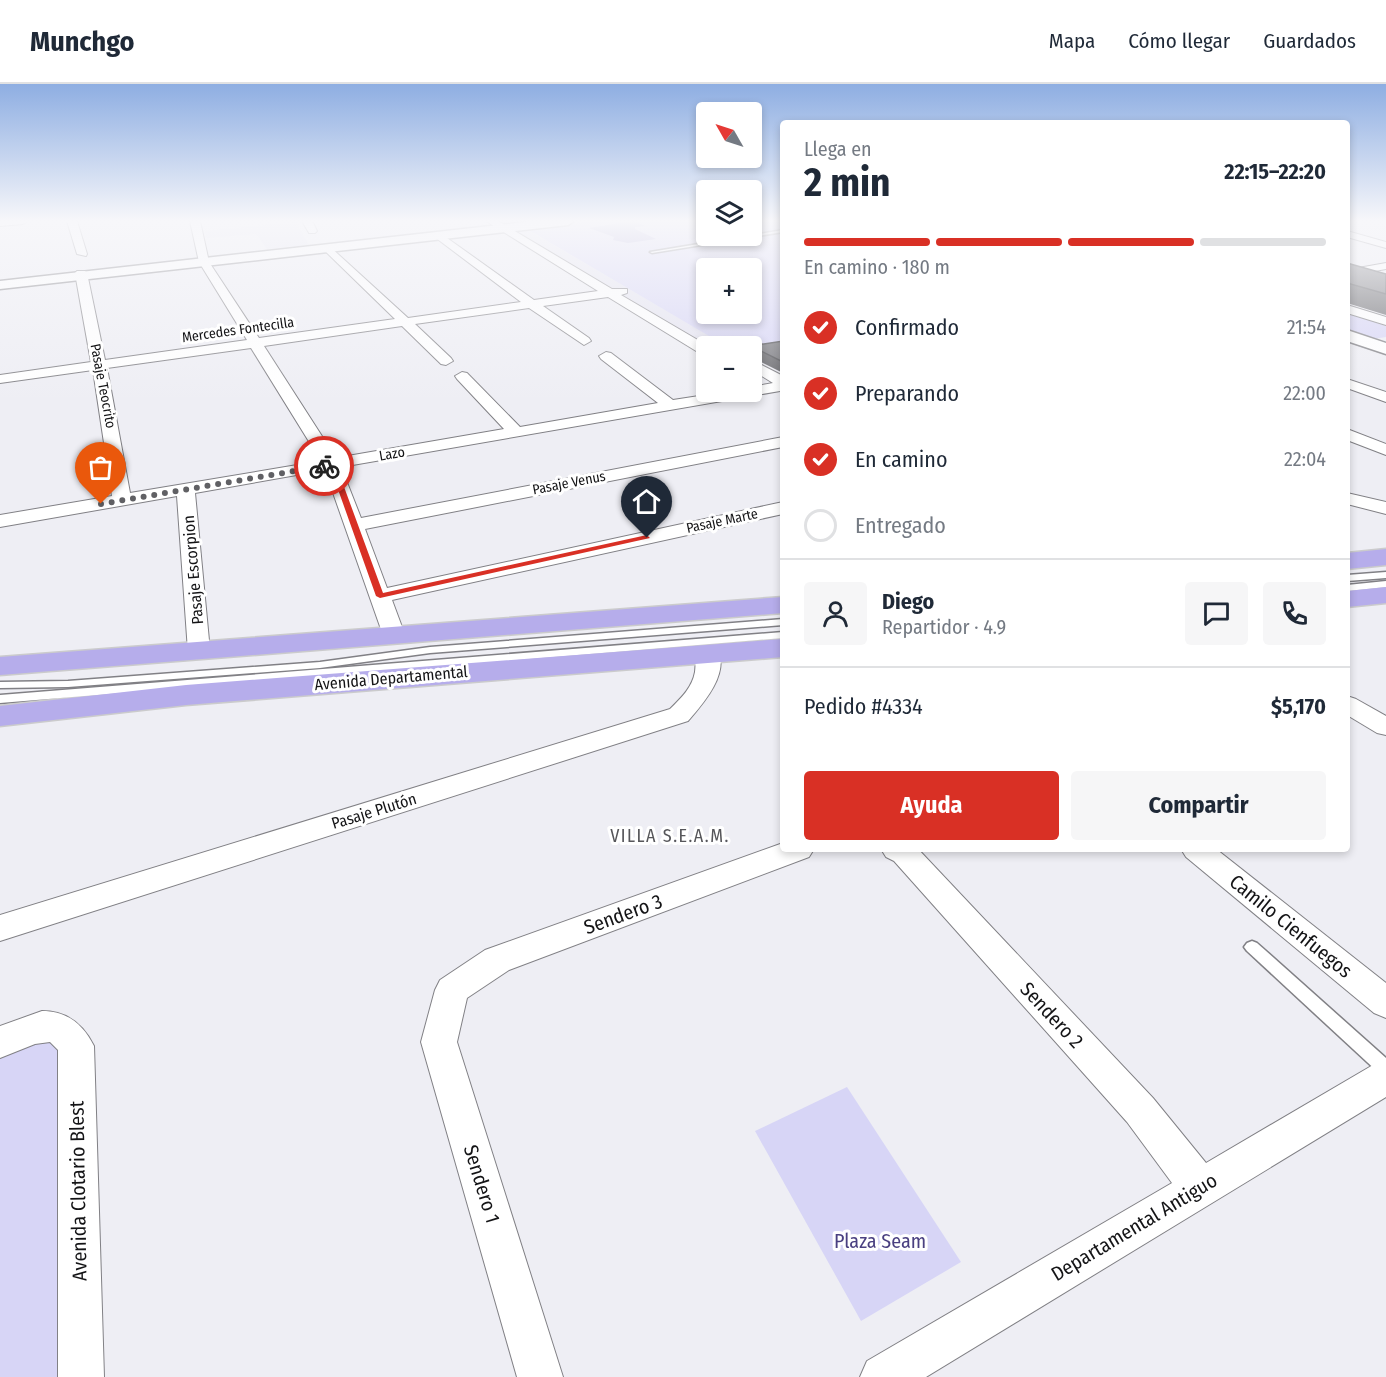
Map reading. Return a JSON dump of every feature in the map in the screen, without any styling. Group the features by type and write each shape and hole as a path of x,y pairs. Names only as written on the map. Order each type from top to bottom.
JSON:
{"main road":[{"path":"1350,561 1386,558"},
{"path":"1350,598 1386,595"},
{"path":"0,666 780,605"},
{"name":"Avenida Departamental","path":"0,716 134,699 708,652 780,648"}],"street":[{"path":"0,284 22,281"},
{"name":"Pasaje Teocrito","path":"82,281 110,418 122,500"},
{"path":"217,281 332,465 394,635"},
{"path":"364,281 446,361"},
{"path":"501,281 584,341"},
{"path":"589,281 696,345"},
{"path":"605,281 703,336"},
{"name":"Mercedes Fontecilla","path":"0,379 622,291"},
{"path":"1350,310 1386,321"},
{"path":"1350,336 1386,348"},
{"path":"606,356 671,406"},
{"path":"762,370 780,380"},
{"path":"462,376 516,432"},
{"path":"762,384 780,387"},
{"path":"1350,385 1386,397"},
{"name":"Lazo","path":"0,521 780,387"},
{"path":"1350,435 1386,450"},
{"name":"Pasaje Venus","path":"354,525 780,443"},
{"name":"Pasaje Escorpion","path":"186,489 199,651"},
{"path":"1350,499 1386,507"},
{"name":"Pasaje Marte","path":"380,596 780,509"},
{"name":"Pasaje Plutón","path":"0,928 679,715 699,694 708,674 708,652"},
{"path":"1351,711 1386,727"},
{"name":"Sendero 3","path":"452,990 497,960 791,852"},
{"name":"Sendero 2","path":"901,852 1140,1110 1200,1187"},
{"name":"Camilo Cienfuegos","path":"1200,852 1386,1004"},
{"name":"Sendero 1","path":"452,990 439,1042 540,1377"},
{"name":"Avenida Clotario Blest","path":"0,1042 45,1026 58,1026 68,1032 76,1046 81,1377"},
{"name":"Departamental Antiguo","path":"904,1372 1200,1187 1386,1077"}],"lane":[{"path":"1350,578 1386,575"},
{"path":"1350,588 1386,584"},
{"path":"0,685 68,684 285,668 430,650 780,622"},
{"path":"0,699 780,635"},
{"path":"1252,947 1386,1069"}],"shaded area":[{"path":"595,281 616,281 710,336 696,336 696,340"}],"green space":[{"path":"616,281 696,281 696,324 762,324 762,281 780,281 780,351 762,348 762,336 709,336"},
{"path":"1350,314 1386,326 1386,337 1373,339 1350,331"},
{"path":"62,1026 58,1377 0,1377 0,1036"},
{"name":"Plaza Seam","path":"847,1087 961,1262 861,1321 755,1131"}],"building":[{"path":"1350,281 1386,281 1386,294 1350,284"},
{"path":"780,341 780,360 762,352 762,344"}],"way so far":[{"path":"101,504 324,466"}],"district":[{"name":"VILLA S.E.A.M.","path":"670,836"}],"route":[{"path":"324,466 332,465 380,596 647,538"}]}
